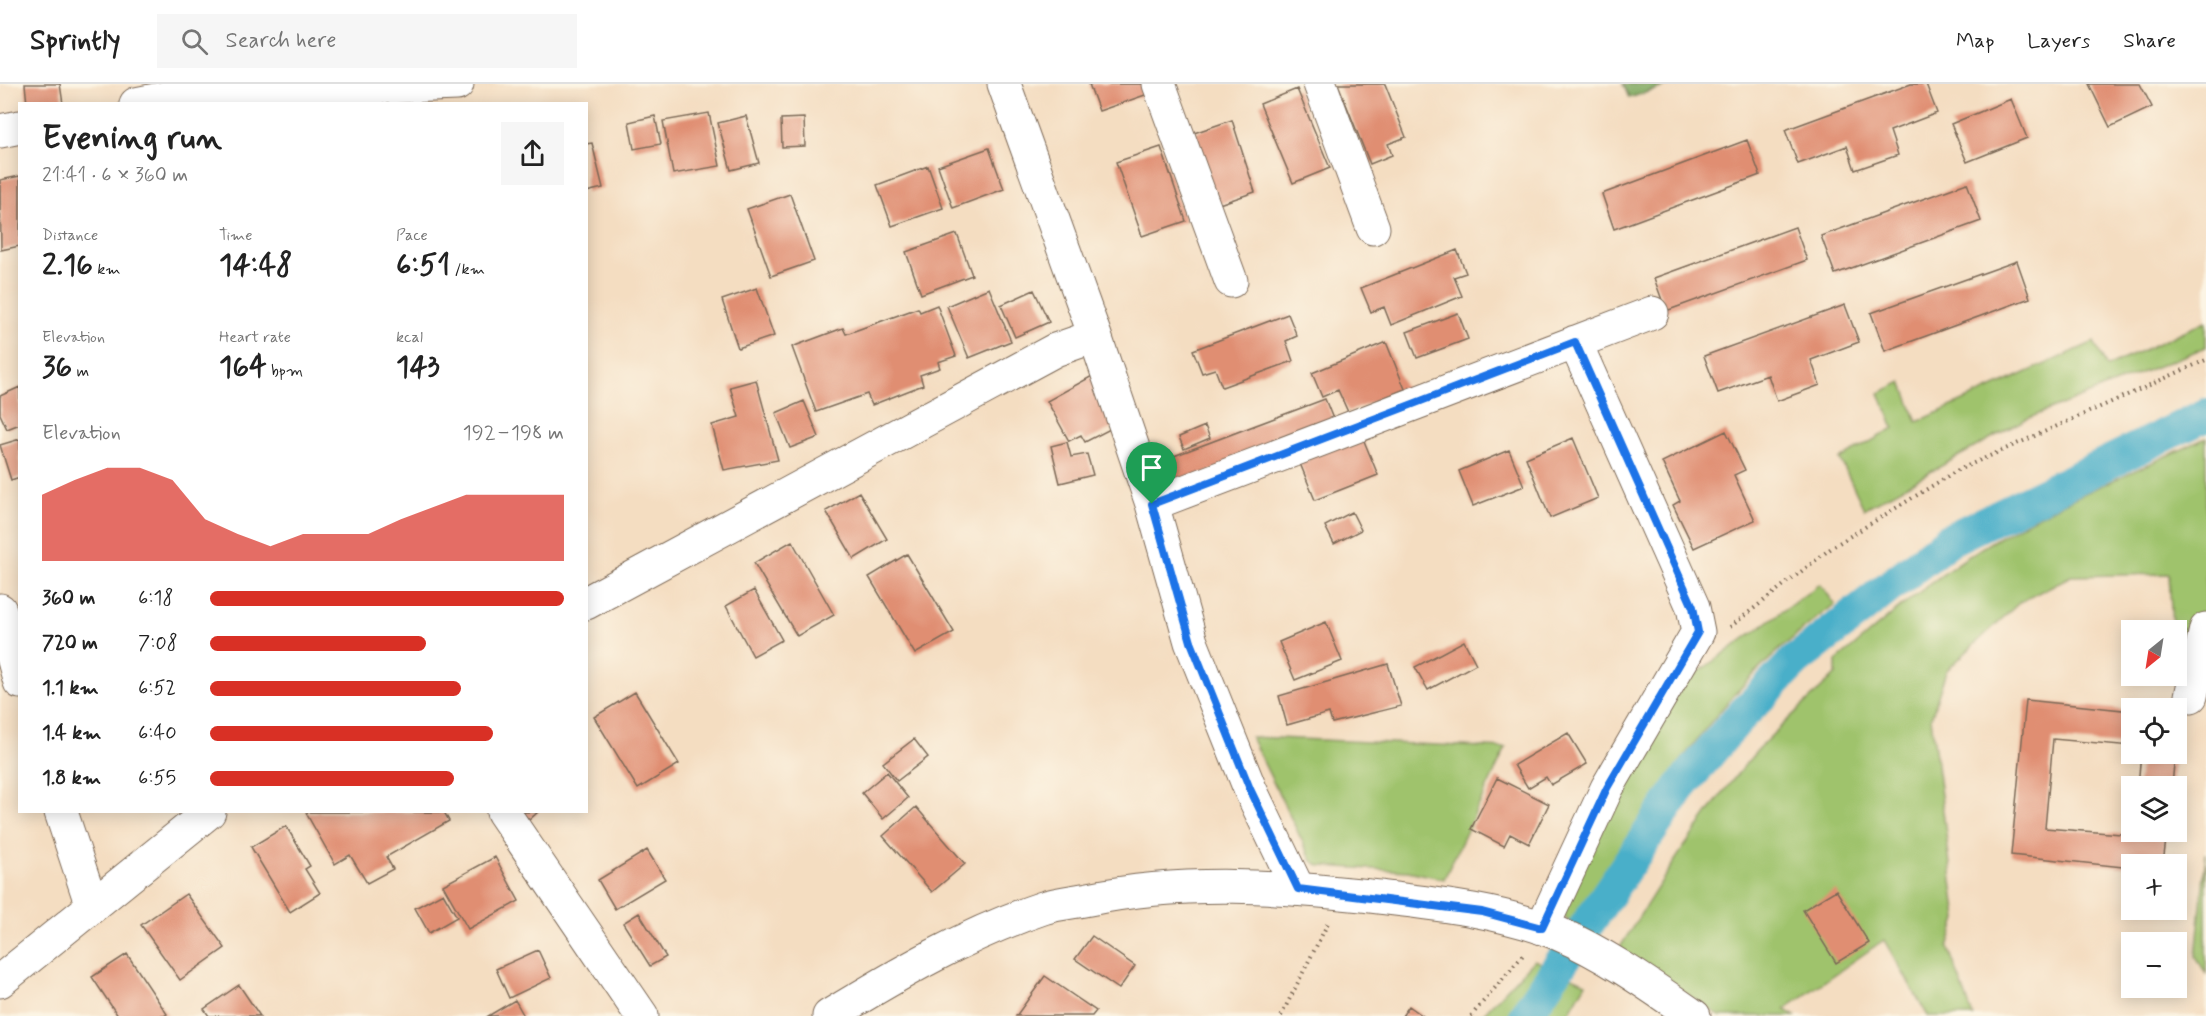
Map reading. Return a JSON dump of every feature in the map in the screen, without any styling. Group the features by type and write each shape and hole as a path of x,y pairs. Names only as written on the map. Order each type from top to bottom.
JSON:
{"street":[{"path":"154,102 457,84"},
{"path":"1004,84 1095,336 1152,504 1191,642 1250,789 1298,889"},
{"path":"1159,84 1231,281"},
{"path":"1320,84 1373,228"},
{"path":"0,131 18,127"},
{"path":"1152,504 1652,313"},
{"path":"588,602 1055,350 1095,336"},
{"path":"1551,932 1607,788 1698,632 1693,607 1575,342"},
{"path":"0,610 18,675"},
{"path":"2191,696 2206,629"},
{"path":"61,813 92,906"},
{"path":"0,981 208,813"},
{"path":"504,813 642,1016"},
{"path":"829,1016 911,965 975,935 1045,908 1168,886 1298,889 1482,912 1551,932 1600,957 1694,1016"}],"path":[{"path":"1727,630 1834,546 1958,470 2206,360"},
{"path":"1281,1016 1327,927 1334,892"},
{"path":"1471,1016 1518,961 1551,932"}],"green space":[{"path":"1623,84 1673,84 1629,98"},
{"path":"2206,321 2206,347 2024,420 1864,509 1840,459 1894,428 1879,393 1902,382 1917,422 2094,342 2107,367"},
{"path":"2206,438 2206,671 2187,646 2187,620 2172,620 2169,574 2071,576 2020,602 1946,671 1931,718 1957,919 1948,947 1973,1016 1928,1016 1884,940 1785,1009 1795,1016 1720,1016 1619,949 1666,874 1735,777 1754,754 1836,674 1836,661 1894,612 1975,552 2021,525"},
{"path":"1820,584 1835,604 1775,654 1747,681 1700,735 1661,788 1570,923 1561,913 1566,889 1679,686"},
{"path":"1251,737 1506,748 1444,879 1408,871 1320,866 1312,861"},
{"path":"2206,853 2206,974 2196,956"},
{"path":"1534,960 1586,983 1567,1016 1481,1016"}],"building":[{"path":"25,84 60,84 63,102 27,102"},
{"path":"1089,84 1145,84 1148,94 1099,111"},
{"path":"1338,84 1385,84 1406,137 1388,144 1392,155 1370,164"},
{"path":"1911,84 1926,84 1937,113 1890,131 1898,155 1855,170 1847,146 1798,164 1785,130"},
{"path":"2089,84 2140,84 2152,107 2110,127"},
{"path":"1297,89 1330,168 1293,183 1260,104"},
{"path":"2011,99 2027,138 1967,162 1951,124"},
{"path":"709,113 720,166 673,174 663,121"},
{"path":"655,116 661,144 634,149 629,122"},
{"path":"746,116 759,163 731,170 718,123"},
{"path":"804,118 805,146 782,147 781,119"},
{"path":"1232,120 1255,192 1216,205 1191,134"},
{"path":"1747,140 1760,175 1614,229 1602,194"},
{"path":"592,143 603,188 588,192 588,144"},
{"path":"1161,147 1186,221 1142,236 1116,162"},
{"path":"989,148 1004,189 953,208 938,166"},
{"path":"928,166 943,208 892,226 877,185"},
{"path":"18,176 18,246 1,250 0,180"},
{"path":"1967,183 1981,221 1835,274 1821,236"},
{"path":"790,194 814,261 771,276 747,209"},
{"path":"1795,227 1807,260 1666,311 1654,278"},
{"path":"957,234 972,275 921,294 906,252"},
{"path":"1457,250 1466,273 1454,277 1462,296 1391,325 1384,307 1371,312 1361,288"},
{"path":"2017,261 2030,298 1885,351 1871,313"},
{"path":"757,288 774,336 738,348 722,300"},
{"path":"989,288 1011,341 969,358 947,306"},
{"path":"1034,290 1049,322 1015,337 1001,305"},
{"path":"937,305 956,356 938,362 940,368 920,375 923,385 872,405 867,394 816,412 792,347 843,328 846,334 918,308 920,312"},
{"path":"1845,305 1859,342 1811,360 1820,385 1777,401 1768,375 1718,393 1704,356"},
{"path":"1458,313 1468,339 1417,358 1407,332"},
{"path":"1288,314 1297,336 1286,341 1293,361 1222,387 1215,369 1202,373 1193,350"},
{"path":"1386,342 1405,389 1348,412 1338,390 1322,397 1312,373"},
{"path":"1094,375 1120,424 1085,442 1081,435 1069,441 1047,401"},
{"path":"756,380 778,460 724,470 712,425 739,417 730,387"},
{"path":"18,388 18,425 7,429 0,414 0,396"},
{"path":"1325,399 1335,424 1168,488 1158,462"},
{"path":"804,401 819,437 790,448 776,413"},
{"path":"1205,426 1210,438 1184,449 1179,437"},
{"path":"1726,431 1745,470 1734,475 1755,520 1694,548 1673,505 1680,501 1662,462"},
{"path":"1362,436 1378,475 1315,500 1299,461"},
{"path":"1573,438 1598,498 1550,518 1526,458"},
{"path":"18,440 18,478 11,480 0,445"},
{"path":"1067,442 1071,457 1087,454 1093,475 1060,483 1051,446"},
{"path":"1509,450 1524,486 1473,506 1459,471"},
{"path":"859,492 887,539 854,559 826,511"},
{"path":"1352,512 1361,530 1334,544 1325,526"},
{"path":"792,541 834,615 797,636 754,563"},
{"path":"907,554 954,632 915,654 869,577"},
{"path":"754,590 782,640 753,656 726,606"},
{"path":"1326,622 1342,661 1295,680 1279,642"},
{"path":"1464,641 1476,664 1428,690 1415,667"},
{"path":"1388,664 1401,706 1332,723 1329,713 1287,725 1279,696"},
{"path":"635,692 679,764 638,789 594,717"},
{"path":"2026,700 2121,710 2121,745 2053,739 2045,828 2121,834 2121,842 2166,842 2164,854 2121,854 2121,867 2011,855"},
{"path":"1568,733 1587,764 1551,785 1546,777 1528,788 1514,765"},
{"path":"914,739 928,757 897,781 883,763"},
{"path":"2140,764 2174,764 2173,776 2139,776"},
{"path":"887,772 908,798 883,819 862,793"},
{"path":"1497,778 1549,804 1529,844 1510,834 1504,846 1471,829"},
{"path":"916,807 965,864 932,892 883,836"},
{"path":"306,813 445,813 449,821 386,857 393,869 367,883 350,855 335,864"},
{"path":"522,813 537,813 529,820"},
{"path":"286,826 310,866 305,869 320,893 290,912 251,847"},
{"path":"647,850 665,879 615,909 598,880"},
{"path":"495,857 519,901 468,929 443,885"},
{"path":"1836,890 1869,943 1836,963 1803,910"},
{"path":"443,893 457,917 429,933 415,908"},
{"path":"186,894 225,948 180,980 141,925"},
{"path":"639,913 666,957 650,966 623,923"},
{"path":"1092,936 1135,966 1119,989 1075,959"},
{"path":"538,950 551,978 509,998 496,969"},
{"path":"127,954 167,1014 164,1016 118,1016 92,977"},
{"path":"1045,976 1096,1011 1092,1016 1016,1016"},
{"path":"239,985 260,1016 209,1016 204,1009"},
{"path":"515,1000 524,1016 488,1016"},
{"path":"1409,1006 1423,1016 1402,1016"}],"waterway":[{"path":"1525,1016 1679,789 1736,721 1795,661 1949,540 2206,415"}],"route":[{"path":"1575,342 1693,607 1698,632 1607,788 1560,884 1542,928 1482,912 1401,900 1298,889 1250,789 1191,642 1152,504 1575,342"}]}
